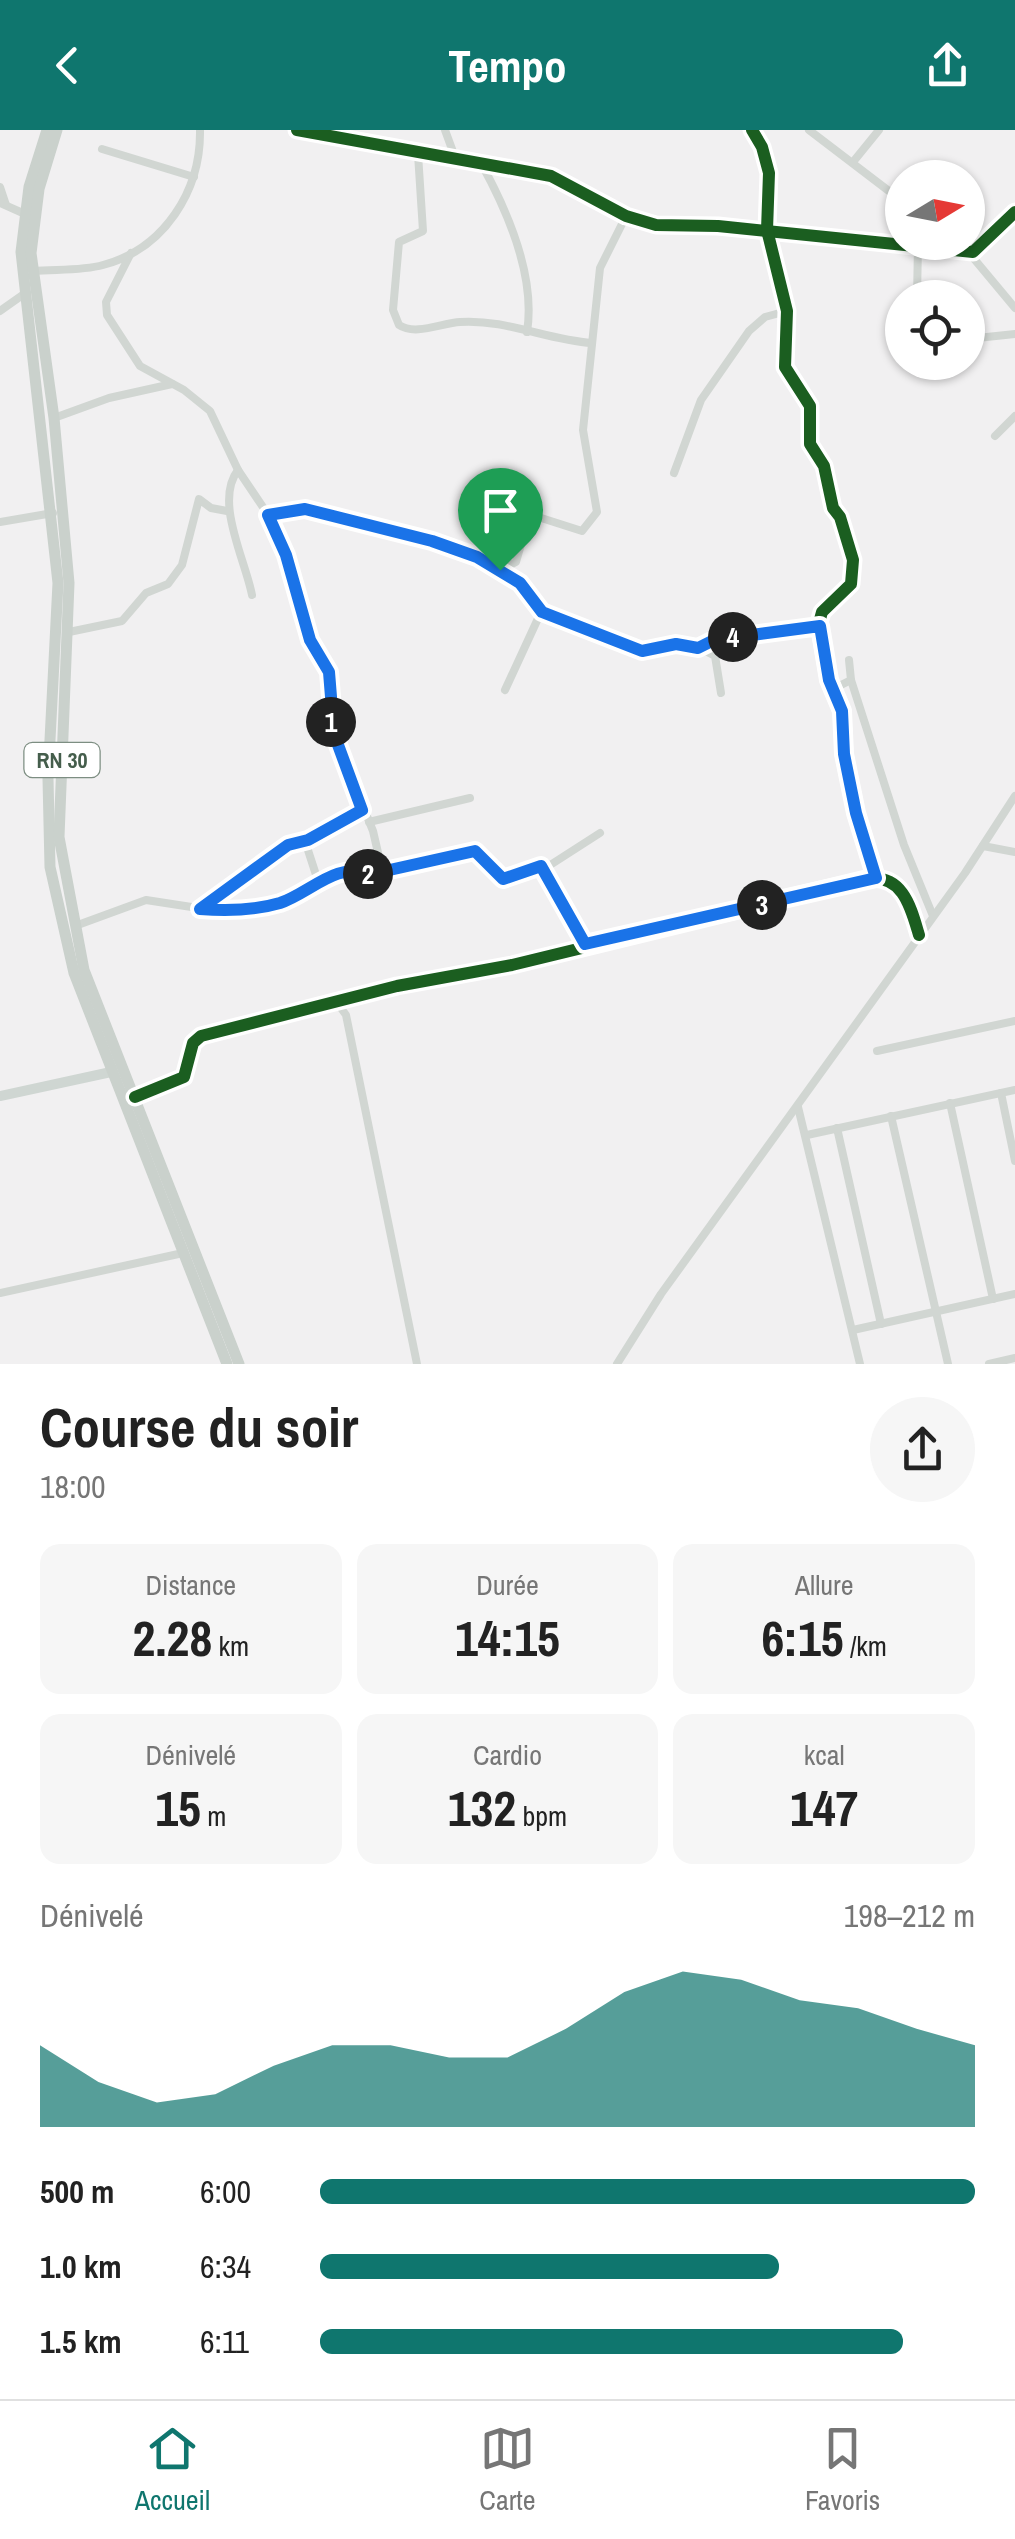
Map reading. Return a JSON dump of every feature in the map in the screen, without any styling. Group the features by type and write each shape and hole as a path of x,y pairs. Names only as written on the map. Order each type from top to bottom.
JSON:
{"main road":[{"name":"RN 30","path":"47,130 25,214 21,252 58,583 48,779 50,867 74,973 227,1364"},
{"name":"RN 30","path":"57,130 34,217 33,271 54,418 68,566 69,632 58,837 84,970 239,1364"}],"street":[{"path":"33,271 97,266 131,253 164,229 194,176 200,130"},
{"path":"297,130 372,141 418,154 566,182 626,216 656,225 885,241"},
{"path":"372,141 374,130"},
{"path":"445,130 456,160"},
{"path":"752,130 762,147 769,173 767,230 788,311 785,367 808,398 813,421 810,444 824,466 833,508 853,560 851,584 822,612 820,626 832,688 842,711 844,754 856,813 876,878 905,895 915,912 920,934"},
{"path":"809,130 885,188"},
{"path":"852,162 878,130"},
{"path":"102,149 194,176"},
{"path":"418,154 423,230 400,242 394,318 407,330 489,321 592,343"},
{"path":"481,163 508,214 531,303 528,332"},
{"path":"0,187 3,204 25,214"},
{"path":"985,240 1015,212"},
{"path":"500,570 520,557 527,524 534,516 582,531 588,530 596,512 595,482 583,442 592,343 600,268 626,216"},
{"path":"131,253 106,310 140,366 210,411 238,470 268,515 286,555 310,640 329,672 334,734 369,822 382,870"},
{"path":"978,260 1015,308"},
{"path":"0,311 24,294"},
{"path":"674,474 701,400 748,331 765,317 788,311"},
{"path":"985,337 1015,334"},
{"path":"54,418 109,398 172,384"},
{"path":"995,436 1015,416"},
{"path":"238,470 227,511 244,557 252,595"},
{"path":"69,632 122,621 146,592 168,584 183,561 199,499 212,508 227,511"},
{"path":"268,515 305,509 324,512 432,541 500,570 520,583 542,612 642,651 676,644 715,656 721,693"},
{"path":"0,522 53,513"},
{"path":"505,690 542,612"},
{"path":"698,648 714,640 820,626"},
{"path":"849,660 851,680 920,889 933,916"},
{"path":"832,688 851,680"},
{"path":"617,1364 661,1294 798,1107 1015,796"},
{"path":"369,822 470,798"},
{"path":"200,909 283,848 305,841 362,810"},
{"path":"73,926 146,900 200,909 273,904 340,872 358,870 367,875 467,851 481,854 503,879 533,866 544,868 600,833"},
{"path":"305,841 319,884"},
{"path":"983,846 1015,852"},
{"path":"544,868 585,944"},
{"path":"135,1096 184,1077 193,1043 201,1036 397,986 512,965 585,944 876,878"},
{"path":"915,912 920,889"},
{"path":"338,1004 346,1015 416,1364"},
{"path":"876,1051 1015,1021"},
{"path":"0,1096 111,1072"},
{"path":"807,1135 1015,1090"},
{"path":"1000,1093 1015,1162"},
{"path":"950,1103 993,1299"},
{"path":"798,1107 860,1364"},
{"path":"891,1116 948,1364"},
{"path":"837,1128 880,1324"},
{"path":"0,1293 182,1253"},
{"path":"853,1330 1015,1294"},
{"path":"989,1364 1015,1358"}],"cycle path":[{"path":"297,130 551,176 626,216 656,225 718,226 973,252 1015,212"},
{"path":"752,130 762,147 769,173 767,230 787,311 785,367 810,406 810,444 824,466 833,508 840,517 853,560 851,584 822,612 819,623 829,680 842,711 844,754 856,813 876,878"},
{"path":"135,1097 184,1077 193,1043 201,1036 397,986 512,965 866,879 889,881 897,887 919,935"}],"route":[{"path":"305,509 324,512 432,541 500,570 524,587 542,612 649,652 676,644 698,648 714,640 820,626 829,680 842,711 844,754 856,813 876,878 585,944 544,868 533,866 503,879 475,851 367,875 358,870 340,872 302,894 273,904 200,909 288,845 308,840 362,810 334,734 329,672 312,646 281,540 268,515 305,509"}]}
